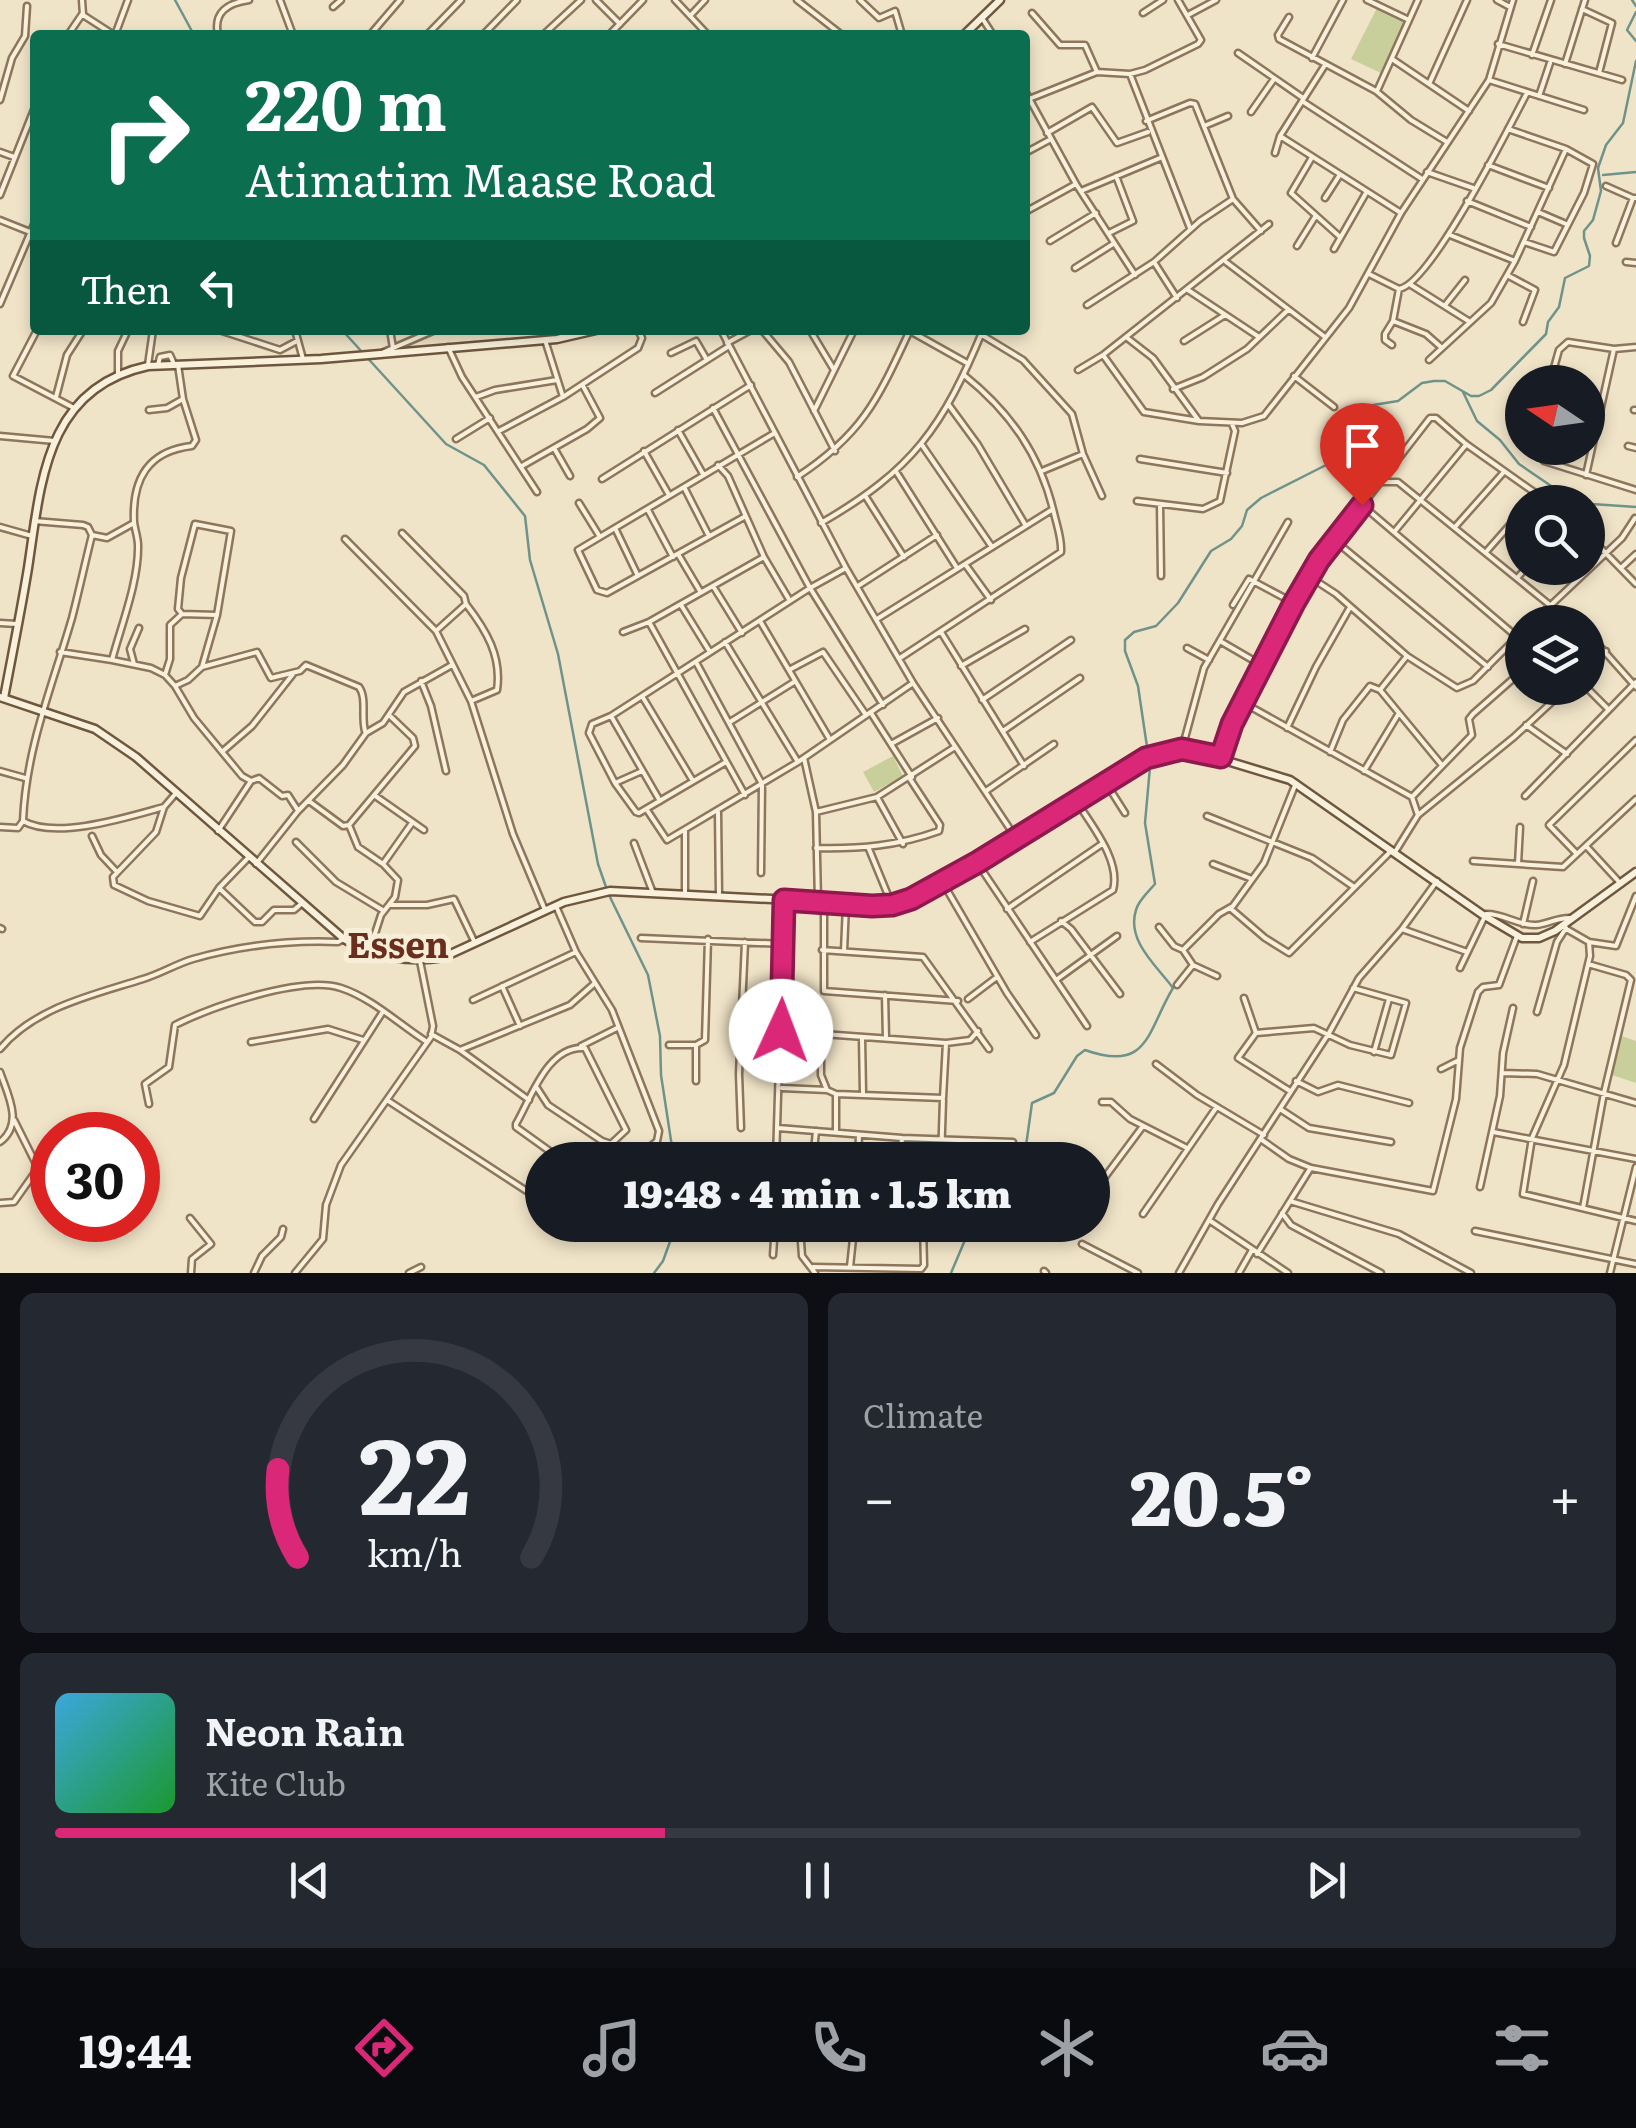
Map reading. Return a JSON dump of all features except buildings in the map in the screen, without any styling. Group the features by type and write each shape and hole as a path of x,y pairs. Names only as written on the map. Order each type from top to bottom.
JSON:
{"main road":[{"path":"969,30 1000,0"},
{"path":"583,335 304,360 158,365 118,374 74,408 55,441 42,478 2,697 106,735 344,939 369,952 420,959 444,957 556,906 610,890 892,905 943,883 1146,758 1182,749 1221,757 1296,783 1518,936 1539,938 1563,927 1636,872"}],"street":[{"path":"71,30 82,13 82,0"},
{"path":"116,30 128,0"},
{"path":"217,30 223,10 232,3 248,0"},
{"path":"280,0 291,30"},
{"path":"333,7 340,0"},
{"path":"374,30 400,0"},
{"path":"432,30 461,0"},
{"path":"487,30 517,0"},
{"path":"548,30 581,0"},
{"path":"596,0 620,24"},
{"path":"614,30 642,0"},
{"path":"675,0 703,30"},
{"path":"690,16 706,0"},
{"path":"797,0 836,30"},
{"path":"860,0 878,18 895,11 901,30"},
{"path":"1143,13 1163,0"},
{"path":"1030,98 1097,72 1130,74 1198,44 1201,40 1178,0"},
{"path":"1188,15 1216,0"},
{"path":"1312,58 1343,0"},
{"path":"1367,0 1409,20"},
{"path":"1376,92 1418,0"},
{"path":"1429,84 1467,0"},
{"path":"1497,0 1510,7"},
{"path":"1104,355 1144,412 1232,423 1264,416 1349,308 1401,213 1489,80 1513,0"},
{"path":"1532,55 1551,0"},
{"path":"1565,64 1585,0"},
{"path":"0,100 16,50 25,36 27,6"},
{"path":"1582,9 1612,23 1599,74"},
{"path":"1032,12 1060,46 1086,45 1097,72"},
{"path":"82,13 107,30"},
{"path":"982,18 989,30"},
{"path":"1289,18 1278,38 1376,92 1447,142"},
{"path":"490,27 493,30"},
{"path":"1498,44 1622,80"},
{"path":"1238,53 1422,180"},
{"path":"1392,59 1469,112"},
{"path":"1538,96 1551,61"},
{"path":"1275,153 1280,136 1325,66"},
{"path":"1130,74 1190,229"},
{"path":"1251,112 1274,79"},
{"path":"1489,80 1584,110"},
{"path":"1368,274 1399,289 1410,285 1450,235 1527,93"},
{"path":"1146,121 1192,102 1233,199 1261,231"},
{"path":"1030,103 1076,184 1135,275"},
{"path":"1046,133 1092,107 1117,143 1150,131"},
{"path":"1204,126 1228,116"},
{"path":"0,196 30,120"},
{"path":"1508,129 1566,149 1593,164 1584,193 1553,254 1524,242"},
{"path":"1280,136 1401,213"},
{"path":"1030,150 1050,140"},
{"path":"1429,360 1491,303 1531,228 1566,149"},
{"path":"0,152 14,157"},
{"path":"1312,157 1292,193 1340,237"},
{"path":"1081,191 1161,158"},
{"path":"1488,165 1549,188"},
{"path":"1427,172 1473,188"},
{"path":"1325,198 1339,175"},
{"path":"1108,234 1133,220 1116,176"},
{"path":"1030,209 1076,184"},
{"path":"1606,186 1634,198 1616,244"},
{"path":"1334,249 1366,193"},
{"path":"1087,305 1154,262 1190,229 1233,199"},
{"path":"1467,201 1531,228"},
{"path":"1050,241 1096,212"},
{"path":"1538,212 1566,224"},
{"path":"1297,246 1315,217"},
{"path":"0,220 30,232"},
{"path":"1078,370 1104,355 1269,224"},
{"path":"1450,235 1514,261"},
{"path":"0,304 30,239"},
{"path":"1075,268 1113,244"},
{"path":"1225,261 1325,338"},
{"path":"1626,262 1635,261"},
{"path":"1154,262 1178,298"},
{"path":"1507,275 1536,290 1523,322"},
{"path":"1446,304 1465,280"},
{"path":"1410,285 1471,322"},
{"path":"1392,345 1385,340 1385,334 1393,321 1399,289"},
{"path":"1188,290 1259,337"},
{"path":"1174,388 1203,377 1259,337 1288,310"},
{"path":"1184,341 1225,315"},
{"path":"1393,321 1426,334 1442,349"},
{"path":"34,335 12,376 74,408"},
{"path":"56,397 68,355 80,335"},
{"path":"118,374 118,350 126,335"},
{"path":"148,366 152,335"},
{"path":"234,335 280,350 297,341"},
{"path":"296,335 304,360"},
{"path":"391,335 393,348"},
{"path":"378,354 423,335"},
{"path":"499,431 583,386 638,348 640,335"},
{"path":"724,335 846,568 913,683 1016,838"},
{"path":"655,393 743,335"},
{"path":"766,335 789,362 836,451"},
{"path":"813,335 834,370"},
{"path":"814,411 852,335"},
{"path":"797,477 836,451 863,422 908,335"},
{"path":"917,335 968,364"},
{"path":"821,523 866,498 897,473 922,445 948,404 981,335"},
{"path":"986,335 1023,360 1072,414 1083,454 1102,496"},
{"path":"1126,337 1153,358 1199,421"},
{"path":"545,340 563,397"},
{"path":"672,353 696,341 707,360"},
{"path":"1555,365 1562,344 1568,342 1614,349 1636,346"},
{"path":"448,347 462,377 537,492"},
{"path":"1586,475 1614,349"},
{"path":"112,660 136,562 136,494 144,472 158,455 195,444 176,364"},
{"path":"900,658 1061,552 1054,508 1042,471 1014,424 964,374"},
{"path":"1294,376 1334,407"},
{"path":"476,397 558,380"},
{"path":"602,479 751,385"},
{"path":"522,466 600,418 583,386"},
{"path":"149,410 167,408 183,399"},
{"path":"948,404 978,445 1026,526"},
{"path":"713,408 810,588 884,704"},
{"path":"1221,757 1242,702 1310,577 1334,540 1433,416 1523,485"},
{"path":"456,439 490,418"},
{"path":"1137,500 1212,506 1223,494 1235,431 1232,423"},
{"path":"678,429 703,474"},
{"path":"744,517 607,593 597,590 578,549 774,434"},
{"path":"0,443 1,436 34,436 55,441"},
{"path":"1395,531 1466,444"},
{"path":"922,445 992,548"},
{"path":"1628,446 1636,448"},
{"path":"554,448 570,476"},
{"path":"644,451 669,496"},
{"path":"1042,471 1083,454"},
{"path":"1140,459 1227,473"},
{"path":"718,465 728,476 744,517 790,601"},
{"path":"1556,465 1636,490"},
{"path":"1455,527 1503,472"},
{"path":"897,473 957,568"},
{"path":"1379,482 1398,482 1505,567"},
{"path":"684,486 709,536"},
{"path":"866,498 904,557"},
{"path":"579,503 600,537"},
{"path":"1160,504 1160,576"},
{"path":"1362,505 1505,622"},
{"path":"877,619 1054,508"},
{"path":"648,510 700,591"},
{"path":"1551,605 1607,552 1635,518"},
{"path":"0,827 18,828 23,821 25,778 38,736 41,710 71,622 92,535 83,525 34,521"},
{"path":"1182,749 1208,660 1288,522"},
{"path":"92,535 107,538 134,523"},
{"path":"182,614 178,609 181,578 195,524 231,531 217,615 202,667"},
{"path":"0,528 32,536"},
{"path":"614,528 638,576"},
{"path":"124,530 136,534"},
{"path":"1486,552 1505,530"},
{"path":"402,532 464,596 493,647 499,678 497,690 470,701"},
{"path":"858,586 938,535"},
{"path":"345,539 436,630 470,701 513,834 545,911"},
{"path":"1334,540 1488,666"},
{"path":"1607,552 1636,584"},
{"path":"1621,568 1636,554"},
{"path":"624,632 764,557"},
{"path":"965,564 991,600"},
{"path":"726,762 648,810 636,812 615,783 589,733 592,724 612,716 846,568"},
{"path":"1310,577 1336,594 1407,656 1457,688 1473,682 1505,649"},
{"path":"1232,605 1247,580 1254,579 1294,603"},
{"path":"1527,585 1549,605"},
{"path":"713,586 742,633"},
{"path":"436,630 466,604"},
{"path":"681,604 710,652"},
{"path":"1286,728 1350,608"},
{"path":"165,675 170,659 170,624 182,614 217,615"},
{"path":"760,621 830,739"},
{"path":"0,622 17,624"},
{"path":"649,622 745,795"},
{"path":"134,664 130,650 139,628"},
{"path":"962,666 1025,630"},
{"path":"941,632 1024,766"},
{"path":"982,700 1071,640"},
{"path":"1220,641 1263,666"},
{"path":"725,642 798,762"},
{"path":"1187,648 1208,660"},
{"path":"60,652 134,664 165,675 194,718 242,776 251,781"},
{"path":"176,686 202,667 257,652 269,677 294,673"},
{"path":"789,670 823,652 891,744 941,830 903,844 869,849 816,848"},
{"path":"1525,796 1635,684 1606,652"},
{"path":"1380,690 1407,656"},
{"path":"696,662 762,784 761,873"},
{"path":"177,792 164,807 156,832 113,877 114,885 148,901 197,916 219,888 252,861 343,765 366,733 380,725 404,692 452,664"},
{"path":"223,751 252,726 294,673 306,665 359,687 364,695 361,713 366,733"},
{"path":"1002,731 1080,678"},
{"path":"421,680 446,771"},
{"path":"730,722 796,681"},
{"path":"648,810 665,839 684,831 798,762 913,683"},
{"path":"1412,797 1472,735 1473,714 1505,685"},
{"path":"1330,752 1343,720 1370,686 1380,690 1441,764"},
{"path":"642,696 693,780"},
{"path":"1242,702 1412,797 1418,814"},
{"path":"1230,908 1287,954 1394,851 1418,814 1548,705"},
{"path":"1605,705 1609,709"},
{"path":"1364,771 1400,713"},
{"path":"309,801 343,826 349,825 415,746 413,738 388,714"},
{"path":"612,716 660,801"},
{"path":"891,744 938,718"},
{"path":"1526,725 1567,754"},
{"path":"1577,854 1549,825 1636,740"},
{"path":"986,791 1054,744"},
{"path":"816,812 877,798 957,746"},
{"path":"804,758 816,812 824,991 958,1000"},
{"path":"615,783 643,771"},
{"path":"0,772 25,778"},
{"path":"242,776 245,791"},
{"path":"218,831 251,781 259,778 282,796 290,796 298,811"},
{"path":"1106,783 1125,813"},
{"path":"1183,950 1230,908 1252,879 1274,843 1296,783"},
{"path":"374,795 424,830"},
{"path":"877,798 903,844"},
{"path":"1474,861 1562,867 1636,799"},
{"path":"1030,942 1113,890 1113,868 1077,802"},
{"path":"23,821 76,828 164,807"},
{"path":"718,812 720,896"},
{"path":"1207,816 1312,858 1354,887"},
{"path":"383,864 412,823"},
{"path":"349,825 358,847 398,880 395,898 384,911 369,952"},
{"path":"1518,864 1520,827"},
{"path":"684,831 685,894"},
{"path":"92,836 117,872"},
{"path":"296,842 336,882 384,911"},
{"path":"634,843 653,893"},
{"path":"1007,909 1102,844"},
{"path":"1586,846 1621,884"},
{"path":"869,849 892,905"},
{"path":"978,862 1087,1026"},
{"path":"1213,864 1252,879"},
{"path":"1523,924 1533,881"},
{"path":"1179,1273 1367,966 1402,929 1436,882"},
{"path":"943,883 1036,1035"},
{"path":"219,888 254,922 262,922 274,910 294,910 301,904"},
{"path":"1537,1012 1563,927 1589,942 1616,946 1636,896"},
{"path":"390,905 427,905 454,899 475,943"},
{"path":"777,1142 784,900"},
{"path":"844,952 846,905"},
{"path":"556,906 576,952 612,1010 640,1076 659,1130 656,1142"},
{"path":"1460,968 1484,915 1498,913 1523,924 1538,925 1572,918"},
{"path":"1072,915 1072,930"},
{"path":"1061,922 1072,930 1120,994"},
{"path":"1159,927 1174,946 1183,950 1192,965 1217,976"},
{"path":"1402,929 1467,952"},
{"path":"1056,980 1117,936"},
{"path":"1156,1064 1289,1159 1310,1168 1434,1191 1456,1100 1459,1060 1478,992 1484,987 1499,986 1518,936"},
{"path":"641,938 784,944"},
{"path":"0,1049 30,1024 72,1001 150,978 195,958 285,942 344,939"},
{"path":"669,1046 696,1045 705,1040 708,939"},
{"path":"741,1128 739,1074 745,942"},
{"path":"1589,942 1588,964 1564,1065 1532,1138 1523,1194 1636,1221"},
{"path":"822,950 923,956 989,1048"},
{"path":"472,1000 576,952"},
{"path":"296,1273 323,1239 326,1205 341,1165 431,1034 433,1026 420,959"},
{"path":"1583,1209 1582,1198 1630,980 1626,975 1588,964"},
{"path":"1176,985 1192,965"},
{"path":"968,998 997,977"},
{"path":"460,1050 574,1003 595,983"},
{"path":"148,1104 145,1084 169,1068 175,1026 216,1008 276,991 324,985 358,996 427,1042"},
{"path":"502,986 520,1026"},
{"path":"1290,1092 1238,1058 1256,1033 1307,1028 1391,1055 1406,1006 1403,1001 1353,988"},
{"path":"885,995 886,1038"},
{"path":"1244,998 1256,1033"},
{"path":"1374,1052 1390,998"},
{"path":"1480,1188 1513,1008"},
{"path":"314,1119 382,1013"},
{"path":"537,1142 516,1127 550,1064 562,1053 618,1027"},
{"path":"251,1042 328,1029 363,1040"},
{"path":"781,1031 946,1043 965,1042 978,1031"},
{"path":"431,1034 530,1100"},
{"path":"821,1034 820,1075 827,1090"},
{"path":"862,1037 863,1093"},
{"path":"942,1142 946,1043"},
{"path":"696,1045 696,1081"},
{"path":"537,1088 548,1105 602,1141 611,1144 622,1136 626,1130 586,1048 581,1046"},
{"path":"1440,1069 1459,1060"},
{"path":"0,1072 14,1120 38,1168 14,1202 0,1202"},
{"path":"1502,1073 1531,1072 1636,1104"},
{"path":"1296,1081 1318,1092 1338,1085 1409,1103"},
{"path":"780,1088 943,1098"},
{"path":"836,1094 836,1132"},
{"path":"387,1100 525,1190"},
{"path":"1102,1102 1111,1102 1124,1115 1187,1148"},
{"path":"1143,1214 1216,1108"},
{"path":"1280,1109 1309,1128 1391,1142"},
{"path":"0,1142 8,1136 14,1120"},
{"path":"1110,1170 1143,1126"},
{"path":"778,1128 1013,1142"},
{"path":"815,1142 816,1131"},
{"path":"1492,1132 1636,1159"},
{"path":"858,1135 858,1142"},
{"path":"902,1138 902,1142"},
{"path":"1239,1273 1310,1168"},
{"path":"1610,1273 1636,1168"},
{"path":"1574,1206 1582,1198"},
{"path":"1290,1201 1414,1240 1471,1273"},
{"path":"1282,1214 1291,1225 1381,1273"},
{"path":"190,1218 211,1244 192,1258 191,1273"},
{"path":"1209,1220 1288,1273"},
{"path":"254,1273 262,1256 282,1237 283,1229"},
{"path":"1474,1231 1636,1264"},
{"path":"773,1255 774,1242"},
{"path":"801,1242 802,1256 814,1270 922,1269 923,1242"},
{"path":"850,1267 853,1242"},
{"path":"1082,1244 1138,1273"},
{"path":"1363,1273 1368,1266"},
{"path":"409,1273 421,1267"}],"green space":[{"path":"1378,6 1409,22 1383,74 1351,59"},
{"path":"893,756 903,776 874,792 863,772"},
{"path":"1622,1036 1636,1041 1636,1083 1612,1075"}],"waterway":[{"path":"175,0 191,30"},
{"path":"1632,0 1636,6"},
{"path":"1636,12 1627,30 1636,41"},
{"path":"1027,1142 1032,1103 1054,1093 1085,1050 1106,1056 1134,1052 1151,1033 1173,988 1135,932 1137,907 1155,884 1145,823 1150,767 1138,686 1125,640 1134,632 1156,626 1178,603 1211,551 1231,539 1242,526 1247,510 1261,498 1332,462 1353,442 1365,412 1373,405 1398,401 1422,383 1434,381 1445,381 1471,396 1479,396 1491,390 1546,334 1548,322 1559,307 1565,278 1589,266 1584,231 1593,220 1601,191 1598,168 1606,145 1623,123 1636,61"},
{"path":"1603,175 1636,172"},
{"path":"347,335 446,444 484,465 525,516 530,560 558,654 598,864 606,887"},
{"path":"1463,392 1477,421 1500,440 1519,464 1560,492 1592,504 1636,507"},
{"path":"609,895 648,975 660,1036 661,1075 671,1142"},
{"path":"654,1273 670,1242"},
{"path":"951,1273 964,1242"}],"district":[{"name":"Essen","path":"398,946"}],"route":[{"path":"781,1031 784,900 872,906 911,899 1146,758 1182,749 1221,757 1232,724 1294,603 1319,560 1362,505"}]}
